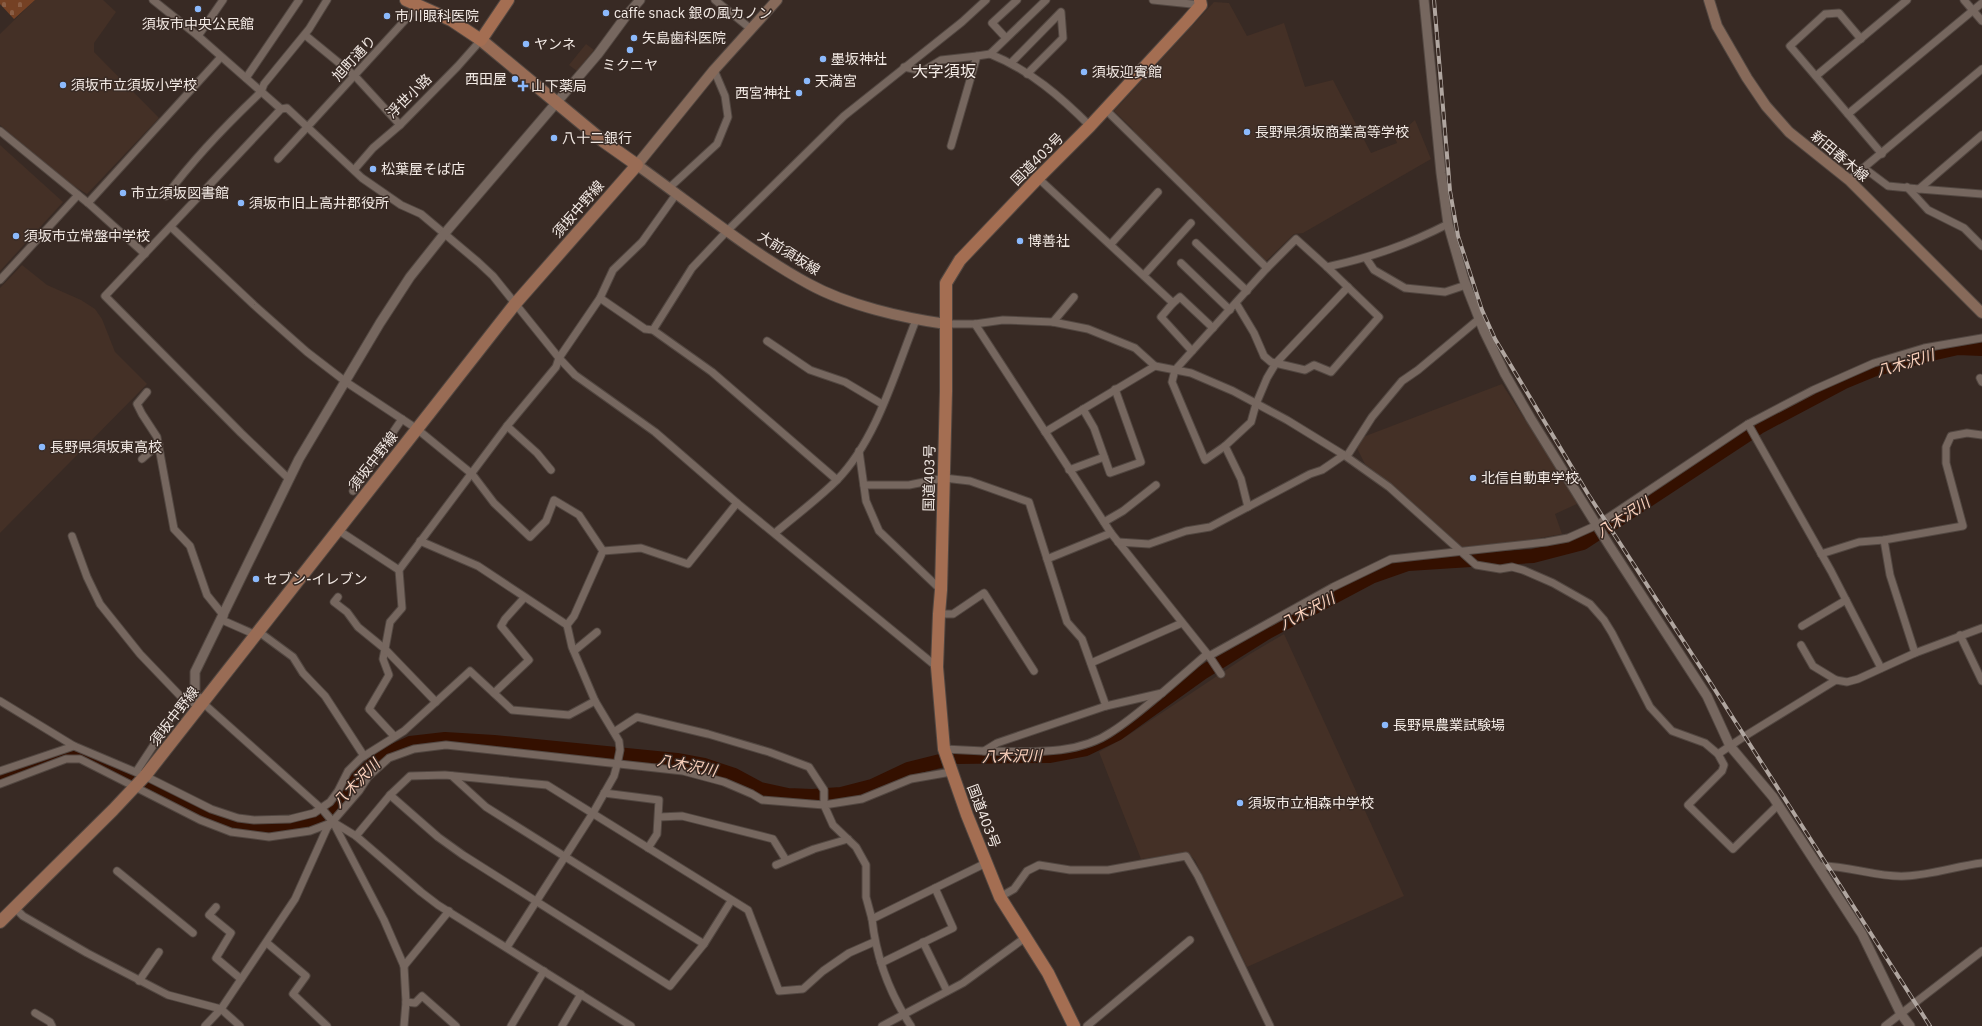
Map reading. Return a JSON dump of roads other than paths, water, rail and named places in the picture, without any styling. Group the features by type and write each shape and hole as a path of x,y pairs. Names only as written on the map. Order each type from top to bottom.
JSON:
{"highway":[{"path":"406,0 451,20 481,40 508,0"},
{"name":"国道403号","path":"1074,1026 1048,973 1000,897 951,772 944,749 937,667 944,478 946,282 960,260 1038,178 1106,110 1202,2"}],"main road":[{"path":"481,40 603,141 637,165 714,70 777,0"},
{"name":"新田春木線","path":"1709,0 1717,26 1747,78 1766,106 1789,132 1850,180 1982,313"},
{"name":"大前須坂線","path":"637,165 769,260 810,284 836,296 916,320 946,324"},
{"name":"須坂中野線","path":"0,922 139,779 175,738 514,304 637,165"}],"street":[{"path":"154,0 198,36 281,109"},
{"path":"198,36 223,0"},
{"path":"246,78 299,0"},
{"path":"166,196 189,165 210,141 261,92 264,84 305,35 327,0"},
{"path":"631,1026 421,892 356,836 332,820 322,809 203,703 195,694 196,672 289,479 384,317 410,278 445,233 598,54 626,16 640,0"},
{"path":"715,0 751,29"},
{"path":"653,330 692,268 728,230 844,116 962,22 986,0"},
{"path":"1006,38 992,23 1017,0"},
{"path":"990,54 1046,0"},
{"path":"1153,0 1202,2"},
{"path":"1424,0 1441,173 1448,224 1466,285 1479,319 1505,374 1609,545 1707,696 1730,746 1778,805 1862,934 1900,1014 1910,1026"},
{"path":"1816,76 1908,0"},
{"path":"1964,0 1982,21"},
{"path":"1848,114 1982,3"},
{"name":"旭町通り","path":"278,159 418,6"},
{"path":"1011,63 1061,12 1063,38 1027,74"},
{"path":"1861,39 1839,13 1825,14 1790,46 1882,154"},
{"path":"305,35 355,76 400,125"},
{"name":"浮世小路","path":"354,170 373,148 400,125 458,66 481,40"},
{"path":"904,67 922,71 941,60 990,54 1011,63 1066,102 1090,126"},
{"path":"88,203 221,56"},
{"path":"951,146 977,56"},
{"path":"1850,180 1982,69"},
{"path":"394,736 369,709 389,675 383,659 390,622 402,608 399,570 507,426 556,367 559,358 600,298 613,270 642,242 673,190 718,144 728,117 725,96 714,70"},
{"path":"289,479 240,433 105,296 281,109 287,108 362,178 401,205 421,214 445,233 493,276 514,304 575,375 655,432 775,534 937,667"},
{"path":"1106,110 1267,268"},
{"path":"0,130 88,203 145,254"},
{"path":"1919,189 1982,135"},
{"path":"1864,168 1888,186 1982,194"},
{"path":"1038,178 1173,303"},
{"path":"1907,187 1928,210 1964,228 1982,246"},
{"path":"1110,244 1158,192"},
{"path":"0,280 78,195"},
{"path":"1144,275 1191,223"},
{"path":"1327,267 1366,258 1414,241 1448,224"},
{"path":"171,227 307,352 346,382 417,429 472,474 494,503 530,537 546,521 554,500 579,515 603,551"},
{"path":"1236,303 1254,333 1264,356 1271,362 1276,363 1305,370 1314,365 1331,372 1378,317 1348,287 1327,267 1296,239 1267,268 1175,370 1172,382 1205,460 1225,446 1251,422 1266,378 1276,363 1348,287"},
{"path":"1196,243 1247,291"},
{"path":"1366,258 1374,270 1405,288 1445,292 1466,285"},
{"path":"1181,263 1230,310"},
{"path":"1053,322 1074,297"},
{"path":"1192,351 1161,317 1173,303 1180,297 1213,328"},
{"path":"600,298 645,328 653,330 712,372 837,480"},
{"path":"1118,542 1149,544 1186,531 1210,527 1310,474 1322,470 1346,455 1372,417 1402,381 1418,370 1479,319"},
{"path":"775,534 837,480 859,451 882,404 916,320"},
{"path":"946,324 975,324 1003,320 1053,322 1088,329 1135,348 1155,366 1191,373 1233,391 1287,420 1346,455 1389,487 1476,565 1500,569 1512,567 1523,570 1590,604 1604,620 1650,707 1663,723 1682,735 1705,743 1718,754 1724,765 1722,771 1688,805 1733,849 1778,805"},
{"path":"975,324 1111,533 1208,655 1221,674"},
{"path":"944,749 1048,752 1086,744 1112,732 1208,655 1333,587 1391,559 1462,552 1568,538 1597,525 1749,426 1813,390 1874,363 1924,348 1982,338"},
{"path":"767,340 810,370 845,382 882,404"},
{"path":"1045,432 1155,366"},
{"path":"1083,409 1094,428 1110,474 1141,462 1115,390"},
{"path":"147,392 138,404 142,414 157,437 174,529 190,546 207,595 223,618 257,634 293,657 303,673 325,696 364,756"},
{"path":"353,491 402,419"},
{"path":"507,426 537,452 551,470"},
{"path":"1749,426 1821,554 1881,668"},
{"path":"1821,554 1859,542 1884,540 1963,526 1946,463 1946,447 1951,436 1967,433 1982,435"},
{"path":"142,459 159,444"},
{"path":"1225,446 1241,479 1248,506"},
{"path":"859,451 866,500 879,531 941,590"},
{"path":"1069,470 1104,457"},
{"path":"864,485 909,485 944,478 970,481 1029,502 1067,622 1082,639 1106,706"},
{"path":"1104,522 1123,511 1156,485"},
{"path":"603,551 641,548 688,564 738,503"},
{"path":"338,530 399,570"},
{"path":"1047,559 1111,533"},
{"path":"72,536 87,577 100,604 140,654 186,702"},
{"path":"1884,540 1890,575 1915,653"},
{"path":"420,541 478,566 524,598 567,625 574,651 595,701 614,732 620,750 618,764 593,813 507,947"},
{"path":"567,625 574,616 603,551"},
{"path":"939,614 953,614 984,593 1034,671"},
{"path":"338,597 334,602 347,612 358,627 386,649 436,702"},
{"path":"494,694 529,660 501,626 505,619 524,598"},
{"path":"1802,626 1846,600"},
{"path":"1091,663 1182,623"},
{"path":"1801,644 1813,666 1836,680 1847,682 1858,679 1915,653 1960,635 1982,628"},
{"path":"574,651 597,632"},
{"path":"1960,635 1982,681"},
{"path":"0,784 66,759 80,759 139,779 211,809 238,818 259,820 290,819 314,813 322,809 330,802 338,791 348,771 364,756 404,731 470,671 512,710 569,715 595,701"},
{"path":"1718,754 1822,687 1836,680"},
{"path":"984,751 997,743 1106,706 1162,693"},
{"path":"0,701 74,746 139,779 200,820 231,832 269,837 310,831 332,820"},
{"path":"139,779 165,729 182,702 203,703"},
{"path":"614,732 637,717 708,734 769,752 809,767 824,790 824,805 833,825 856,847 866,865 866,897 872,918 874,942 881,963 903,1014 911,1026"},
{"path":"165,729 175,738"},
{"path":"205,1026 221,1009 267,943 295,899 326,828 332,820 360,791 368,777 389,758 414,749 446,745 683,771 724,782 762,800 824,805 862,800 911,779 951,772"},
{"path":"0,771 74,746"},
{"path":"356,836 390,796 410,776 419,774 452,776 547,785 731,901 748,910 779,991 803,989 823,971 849,953 874,942"},
{"path":"452,776 486,808 704,944"},
{"path":"604,793 659,800 657,834 648,848"},
{"path":"390,796 438,837 463,855 670,986 704,944 731,901"},
{"path":"659,817 682,816 773,839 786,860"},
{"path":"332,820 384,920 404,966 406,1002 404,1026"},
{"path":"776,865 814,849 848,839"},
{"path":"1000,897 1014,889 1027,871 1039,866 1070,870 1108,870 1186,856 1198,876 1270,1026"},
{"path":"872,918 986,863"},
{"path":"1818,866 1839,866 1885,875 1906,876 1934,873 1982,863"},
{"path":"117,872 193,933"},
{"path":"881,963 953,928 935,888"},
{"path":"216,907 210,915 231,933 216,958 241,979"},
{"path":"14,908 23,916 140,981 168,995 221,1009 240,1026"},
{"path":"404,966 449,911"},
{"path":"882,1026 963,983 1026,937"},
{"path":"1087,1026 1190,940"},
{"path":"923,942 947,991"},
{"path":"267,943 306,976 293,994 327,1026"},
{"path":"1884,1026 1982,951"},
{"path":"140,981 160,952"},
{"path":"511,1026 544,970"},
{"path":"562,1026 581,994"},
{"path":"406,1002 415,1003 422,996 456,1026"},
{"path":"35,1013 50,1022 52,1026"}],"waterway":[{"name":"八木沢川","path":"0,777 72,754 91,759 222,821 261,827 292,826 315,821 335,806 360,776 382,756 410,743 445,739 494,742 677,760 704,765 734,775 760,789 788,795 812,796 841,794 872,786 908,769 956,757 1049,756 1086,749 1117,734 1202,673 1266,633 1371,577 1408,564 1533,556 1583,543 1761,426 1844,382 1873,370 1927,355 1958,348 1982,349"}],"railway":[{"path":"1434,0 1450,191 1458,236 1482,310 1495,339 1588,494 1930,1026"}],"place":[{"name":"須坂市中央公民館","path":"198,9"},
{"name":"caffe snack 銀の風カノン","path":"606,13"},
{"name":"市川眼科医院","path":"387,16"},
{"name":"矢島歯科医院","path":"634,38"},
{"name":"ヤンネ","path":"526,44"},
{"name":"ミクニヤ","path":"630,50"},
{"name":"墨坂神社","path":"823,59"},
{"name":"須坂迎賓館","path":"1084,72"},
{"name":"西田屋","path":"515,79"},
{"name":"天満宮","path":"807,81"},
{"name":"須坂市立須坂小学校","path":"63,85"},
{"name":"山下薬局","path":"523,86"},
{"name":"西宮神社","path":"799,93"},
{"name":"長野県須坂商業高等学校","path":"1247,132"},
{"name":"八十二銀行","path":"554,138"},
{"name":"松葉屋そば店","path":"373,169"},
{"name":"市立須坂図書館","path":"123,193"},
{"name":"須坂市旧上高井郡役所","path":"241,203"},
{"name":"須坂市立常盤中学校","path":"16,236"},
{"name":"博善社","path":"1020,241"},
{"name":"長野県須坂東高校","path":"42,447"},
{"name":"北信自動車学校","path":"1473,478"},
{"name":"セブン-イレブン","path":"256,579"},
{"name":"長野県農業試験場","path":"1385,725"},
{"name":"須坂市立相森中学校","path":"1240,803"}],"district":[{"name":"大字須坂","path":"944,71"}]}
